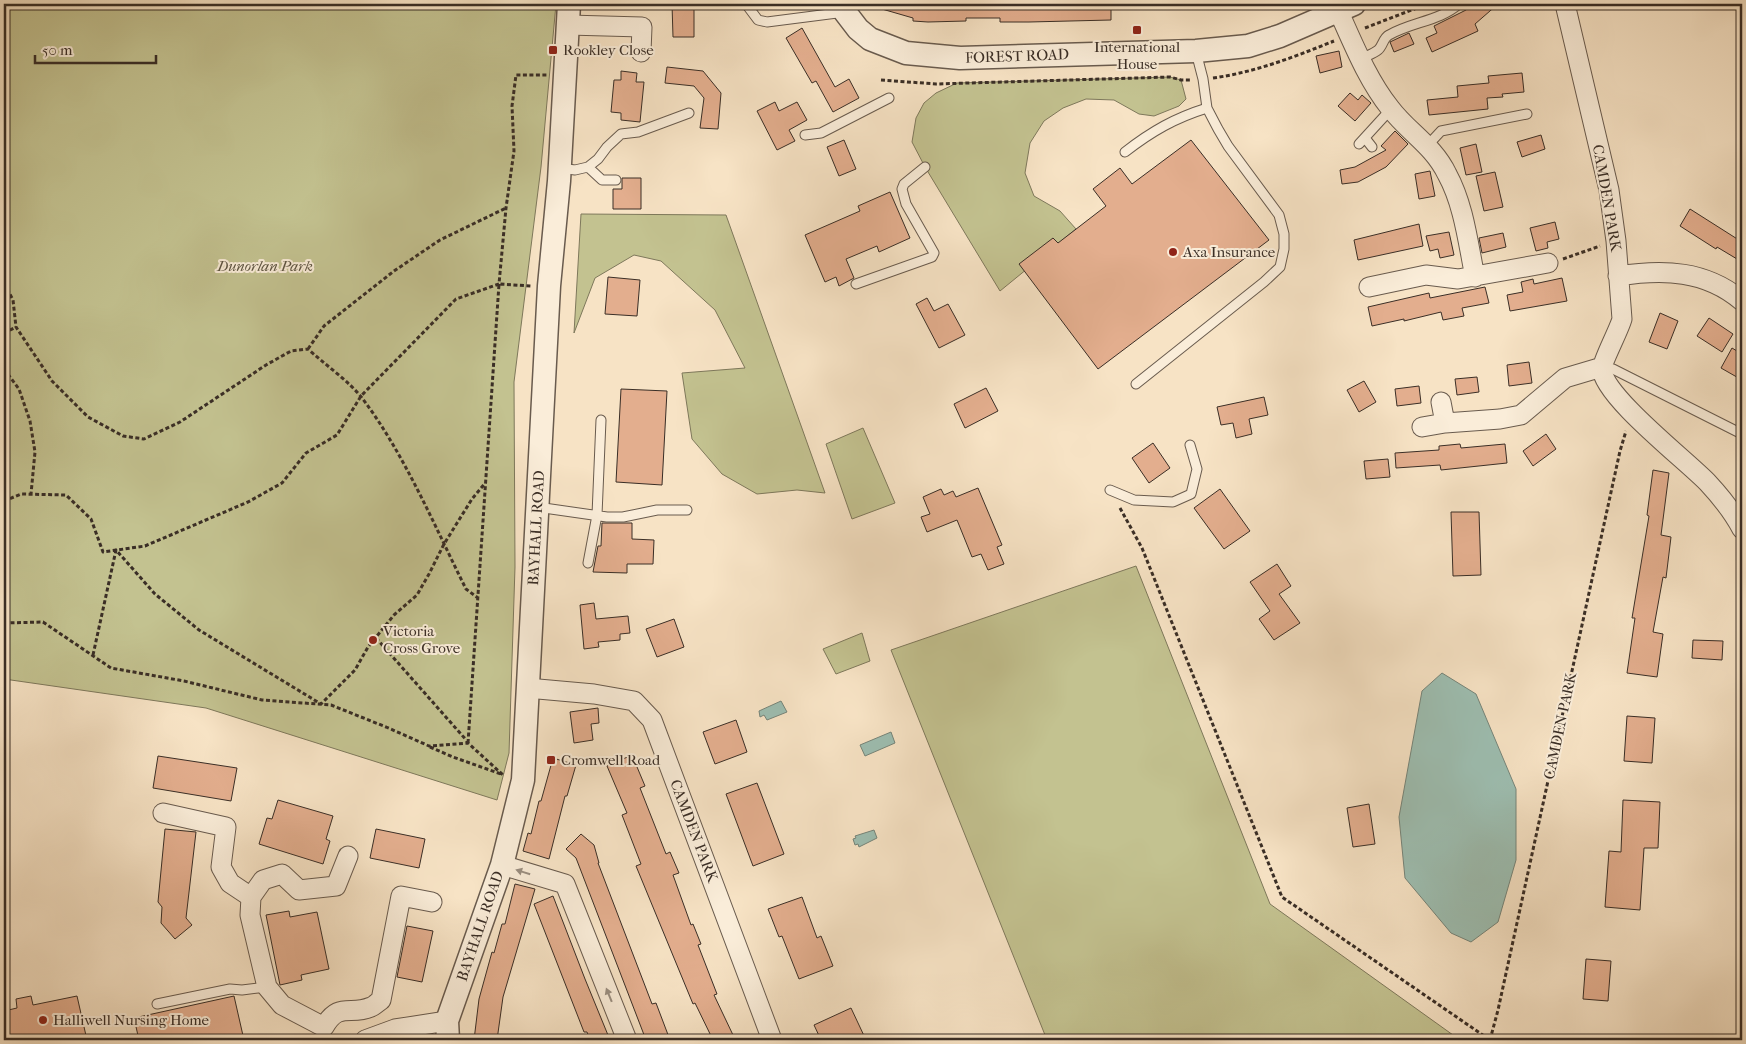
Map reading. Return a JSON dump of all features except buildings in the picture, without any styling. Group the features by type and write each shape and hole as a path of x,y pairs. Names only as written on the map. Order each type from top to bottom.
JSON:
{"street":[{"name":"CAMDEN PARK","path":"1565,4 1609,190 1616,241 1622,319 1602,367"},
{"name":"FOREST ROAD","path":"844,8 858,29 870,39 906,53 960,58 1196,51 1248,46 1280,36 1346,7"},
{"path":"1346,7 1361,59 1381,95 1391,109 1428,145 1448,175 1458,200 1475,277"},
{"path":"569,14 642,27 641,52"},
{"name":"BAYHALL ROAD","path":"448,1031 502,865 513,778 526,747 527,688 549,286 560,168 569,14"},
{"path":"1369,287 1426,275 1458,279 1548,264"},
{"path":"1618,276 1643,272 1681,274 1708,279 1729,289 1742,301"},
{"path":"1422,427 1521,415 1566,378 1602,367 1604,376 1617,396 1708,483 1733,513 1742,529"},
{"path":"1441,402 1445,423"},
{"name":"CAMDEN PARK","path":"527,688 594,694 634,701 652,720 772,1040"},
{"path":"163,813 226,827 221,868 230,883 252,897"},
{"path":"348,856 336,886 299,890 282,874 263,880 252,897 250,915 267,987 282,1005 326,1033 329,1018 336,1012 372,1007 381,1000 401,896 432,902"},
{"path":"502,865 565,884 627,1040"},
{"path":"365,1040 395,1029 448,1031"}],"lane":[{"path":"746,4 758,20 767,22 844,8"},
{"path":"1361,59 1379,49 1386,36 1409,25 1441,16 1459,4"},
{"path":"1136,384 1264,282 1280,267 1284,249 1284,234 1278,214 1228,146 1207,108 1196,51"},
{"path":"805,135 821,133 889,98"},
{"path":"1125,152 1149,134 1170,122 1207,108"},
{"path":"1372,147 1362,141 1391,109"},
{"path":"560,168 575,170 588,167 621,134 638,132 689,112"},
{"path":"1428,145 1441,131 1527,114"},
{"path":"588,167 602,180 616,180"},
{"path":"856,284 932,257 934,253 903,196 904,184 925,167"},
{"path":"1602,367 1619,372 1742,434"},
{"path":"588,563 597,515 601,420"},
{"path":"1110,490 1134,500 1173,502 1191,494 1197,469 1190,445"},
{"path":"537,507 623,517 657,510 687,510"},
{"path":"157,1004 230,989 242,990 267,987"}],"path":[{"path":"468,743 498,284 514,151 512,106 516,75 565,75"},
{"path":"308,350 324,326 394,271 440,240 506,208"},
{"path":"1548,264 1616,241"},
{"path":"4,283 13,300 16,327 52,381 88,417 123,436 144,439 180,422 266,365 291,351 308,350 361,396 388,438 466,589 478,598"},
{"path":"4,501 21,494 66,495 91,520 104,552 145,546 248,502 282,483 306,453 337,435 361,396 456,299 498,284 549,286"},
{"path":"4,333 16,327"},
{"path":"4,370 18,389 30,422 34,452 32,494"},
{"name":"CAMDEN PARK","path":"1490,1040 1620,451 1632,412"},
{"path":"321,704 355,670 368,647 394,615 417,595 444,544 472,498 486,482"},
{"path":"1110,490 1142,548 1282,897 1490,1040"},
{"path":"93,655 116,550"},
{"path":"116,550 155,594 199,630 321,704"},
{"path":"4,623 43,622 111,668 262,700 331,705 452,757 513,778"},
{"path":"376,638 468,743 513,778"},
{"path":"429,746 468,743"}],"green space":[{"name":"Dunorlan Park","path":"4,4 556,4 541,167 514,382 515,567 509,753 497,800 206,708 4,679"},
{"path":"1170,77 1181,80 1186,99 1179,106 1154,116 1139,114 1114,100 1086,99 1063,108 1044,121 1030,143 1025,173 1034,196 1060,211 1076,229 1000,291 925,167 912,142 916,118 924,103 936,93 957,83"},
{"path":"581,214 726,215 825,493 797,490 757,494 722,474 692,439 682,373 745,368 715,310 661,261 634,255 595,278 574,333"},
{"path":"863,428 895,503 852,519 826,444"},
{"path":"1136,566 1270,904 1460,1040 1047,1040 891,650"},
{"path":"862,633 870,661 836,674 823,649"}],"shaded area":[{"path":"1442,673 1476,694 1516,789 1516,860 1498,922 1471,942 1451,933 1405,878 1399,817 1422,691"},
{"path":"781,701 787,712 767,720 764,715 760,717 759,711"},
{"path":"891,732 895,743 865,756 860,745"},
{"path":"874,830 877,838 859,847 858,844 855,845 853,839 856,838 855,836"}],"place":[{"name":"International House","path":"1137,30"},
{"name":"Rookley Close","path":"553,50"},
{"name":"Axa Insurance","path":"1173,252"},
{"name":"Victoria Cross Grove","path":"373,640"},
{"name":"Cromwell Road","path":"551,760"},
{"name":"Halliwell Nursing Home","path":"43,1020"}]}
